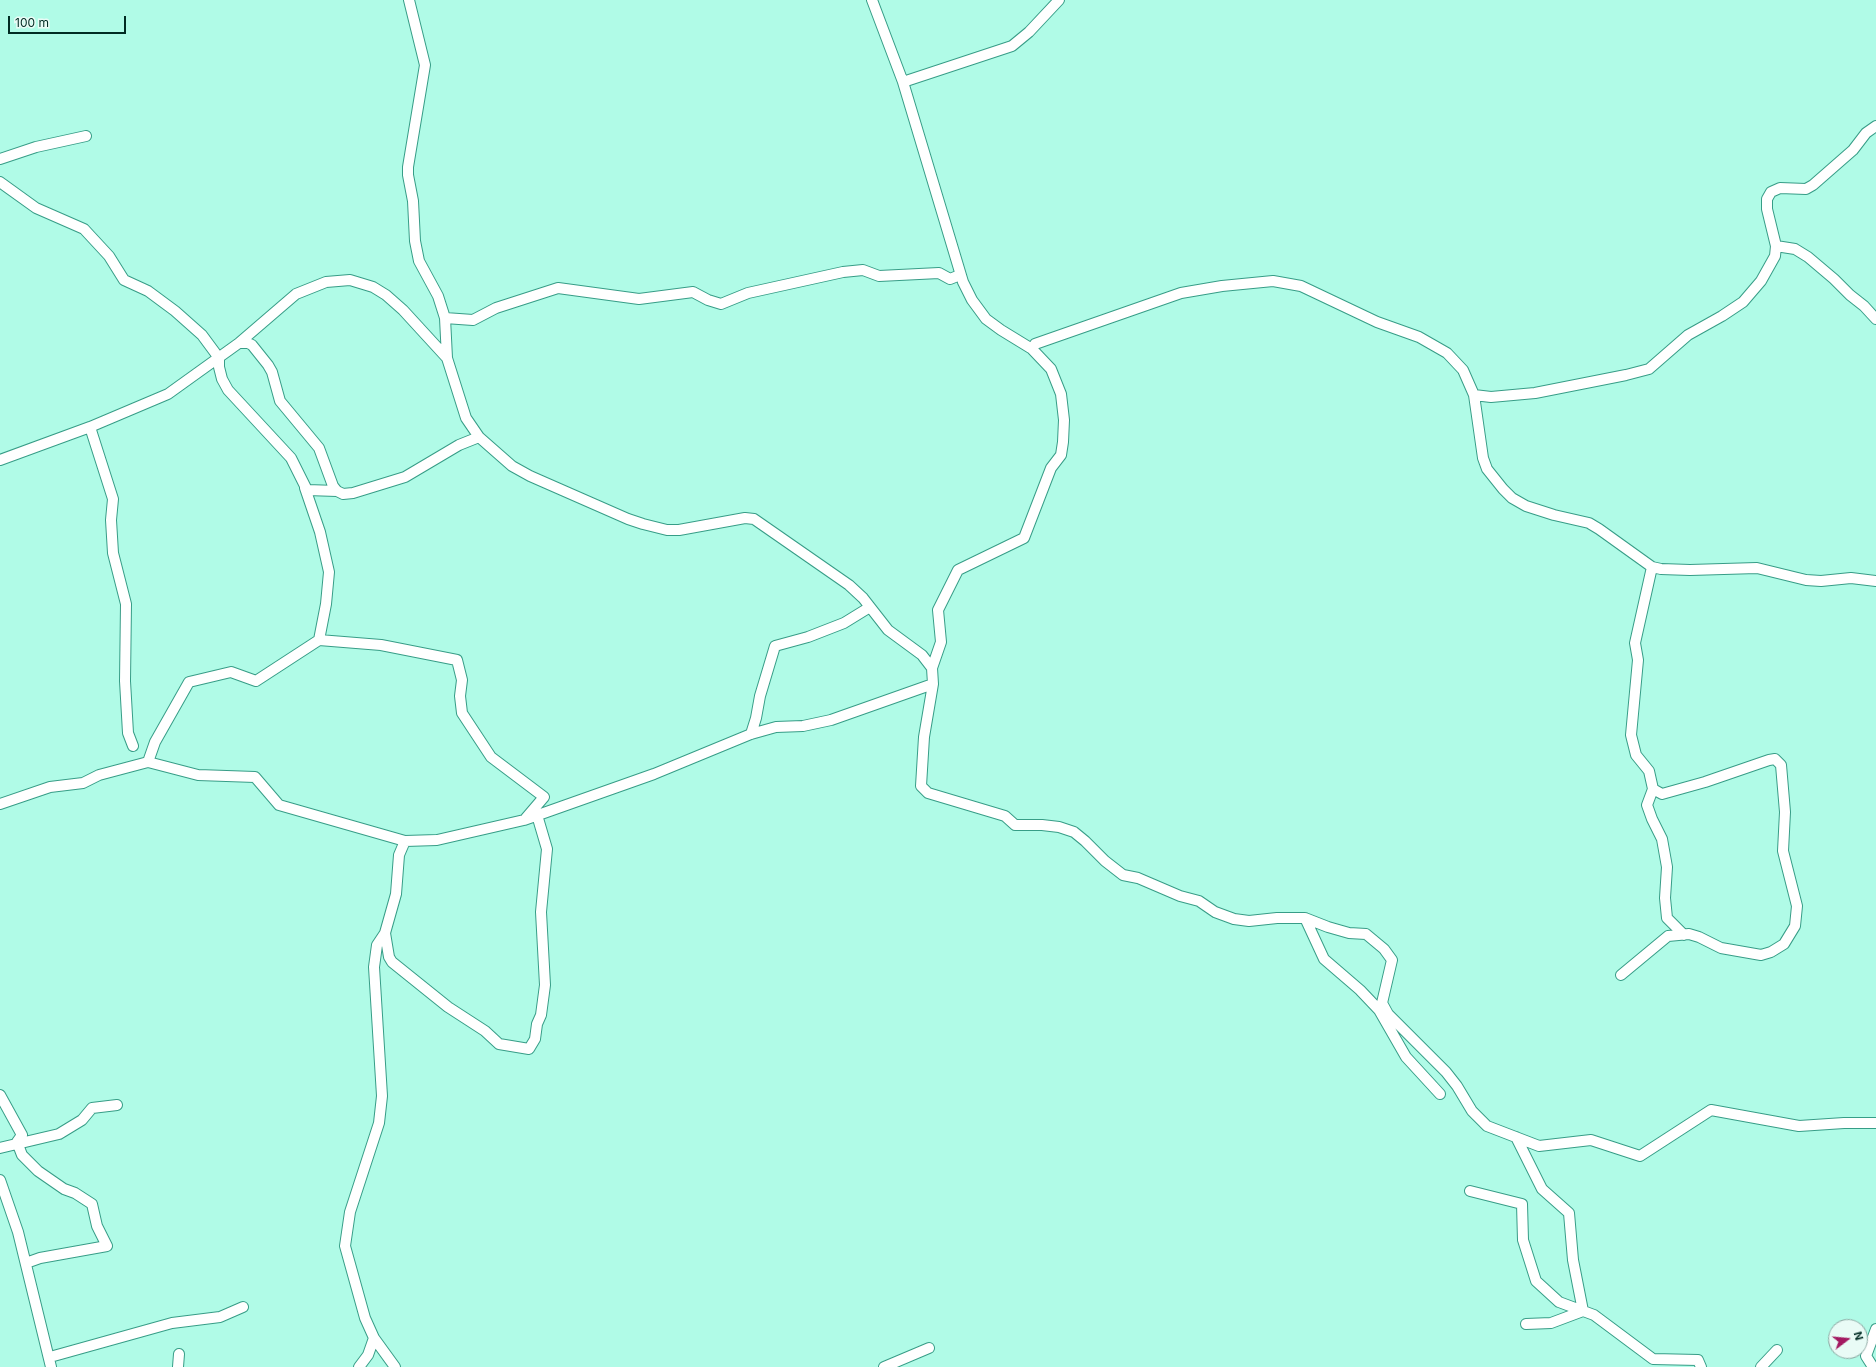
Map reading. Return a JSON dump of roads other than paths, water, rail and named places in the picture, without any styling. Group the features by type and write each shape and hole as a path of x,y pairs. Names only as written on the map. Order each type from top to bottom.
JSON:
{"street":[{"path":"410,0 425,65 408,167 408,176 413,201 414,241 419,261 438,296 445,318 447,358 466,418 479,437 512,466 530,476 628,519 643,524 667,530 679,530 745,518 754,519 849,585 870,606 888,630 922,655 932,668"},
{"path":"872,0 902,82 960,275 972,300 986,319 1032,349 1051,368 1061,394 1064,426 1061,455 1051,468 1024,538 958,570 938,610 941,642 932,668 933,684 924,737 921,786 928,793 1006,816 1015,825 1042,825 1059,827 1074,832 1105,862 1123,875 1138,878 1180,896 1199,901 1215,912 1234,919 1249,921 1277,918 1306,918 1342,931 1366,934 1384,949 1392,960 1382,1002 1388,1014 1446,1072 1472,1110 1487,1126 1516,1138 1539,1146 1591,1140 1640,1156 1711,1110 1799,1126 1844,1123 1876,1123"},
{"path":"902,82 1012,46 1029,32 1059,0"},
{"path":"1474,396 1491,397 1535,393 1649,369 1688,335 1722,316 1743,302 1761,281 1775,256 1776,246 1767,209 1767,198 1770,192 1780,188 1806,189 1813,185 1852,150 1866,133 1876,126"},
{"path":"0,159 36,147 86,136"},
{"path":"0,182 36,208 84,229 109,256 124,280 148,291 175,311 202,335 219,358 219,367 222,379 228,390 292,458 305,488 320,532 329,572 326,604 319,640"},
{"path":"1776,246 1795,250 1808,257 1864,306 1876,319"},
{"path":"445,318 473,320 496,308 558,288 639,299 693,292 708,300 721,304 748,293 843,272 863,270 879,276 939,273 950,279 960,275"},
{"path":"0,460 90,428 168,394 239,343 296,294 326,282 350,280 373,287 386,295 403,310 447,358"},
{"path":"1032,349 1035,344 1181,293 1222,286 1274,281 1288,282 1301,286 1377,322 1419,337 1447,353 1463,370 1474,396 1483,458 1487,469 1512,498 1526,506 1554,515 1589,523 1599,528 1652,567 1683,570 1757,568 1806,580 1821,581 1852,578 1876,581"},
{"path":"239,343 248,343 252,345 268,365 272,372 280,402 319,448 332,486 343,494 354,493 405,477 459,446 479,437"},
{"path":"90,428 114,499 111,520 113,553 126,604 125,681 128,733 133,746"},
{"path":"305,488 309,490 337,491"},
{"path":"1652,567 1635,643 1638,660 1631,735 1636,755 1649,771 1653,789 1647,805 1662,839 1667,867 1665,898 1667,918 1684,935"},
{"path":"751,734 760,696 775,646 808,637 844,623 870,606"},
{"path":"148,762 155,742 189,682 231,672 256,681 319,640 381,645 457,660 462,680 460,696 462,713 491,757 544,797 524,820"},
{"path":"0,804 50,787 83,783 99,776 148,762 198,775 255,777 279,805 405,841 437,840 524,820 537,814 654,774 751,734 776,727 803,726 831,720 933,684"},
{"path":"1621,975 1664,938 1684,935 1699,937 1721,948 1761,955 1771,952 1784,944 1796,926 1797,906 1783,851 1785,812 1781,765 1775,759 1670,793 1662,794 1653,789"},
{"path":"385,933 389,957 392,962 436,997 485,1031 499,1044 529,1049 535,1039 541,1015 545,985 541,912 547,849 537,814"},
{"path":"395,1367 374,1338 365,1318 346,1246 350,1212 379,1124 382,1096 374,967 377,945 385,933 396,894 399,855 405,841"},
{"path":"1306,918 1324,960 1360,990 1379,1010 1406,1057 1440,1094"},
{"path":"0,1095 22,1135 17,1142"},
{"path":"0,1148 17,1142 59,1134 82,1120 92,1108 117,1105"},
{"path":"1516,1138 1542,1189 1569,1213 1573,1260 1583,1311"},
{"path":"17,1142 22,1155 38,1171 64,1189 75,1193 92,1204 97,1226 107,1246 40,1258 26,1263"},
{"path":"0,1180 18,1232 50,1362 172,1323 220,1317 243,1307"},
{"path":"1470,1191 1522,1204 1523,1240 1536,1280 1559,1302 1594,1315 1653,1359 1698,1360 1701,1367"},
{"path":"1526,1324 1551,1323 1583,1311"},
{"path":"1873,1367 1866,1356 1876,1329"},
{"path":"359,1367 368,1355 374,1338"},
{"path":"884,1367 929,1348"},
{"path":"1762,1367 1777,1350"},
{"path":"178,1367 179,1354"}]}
